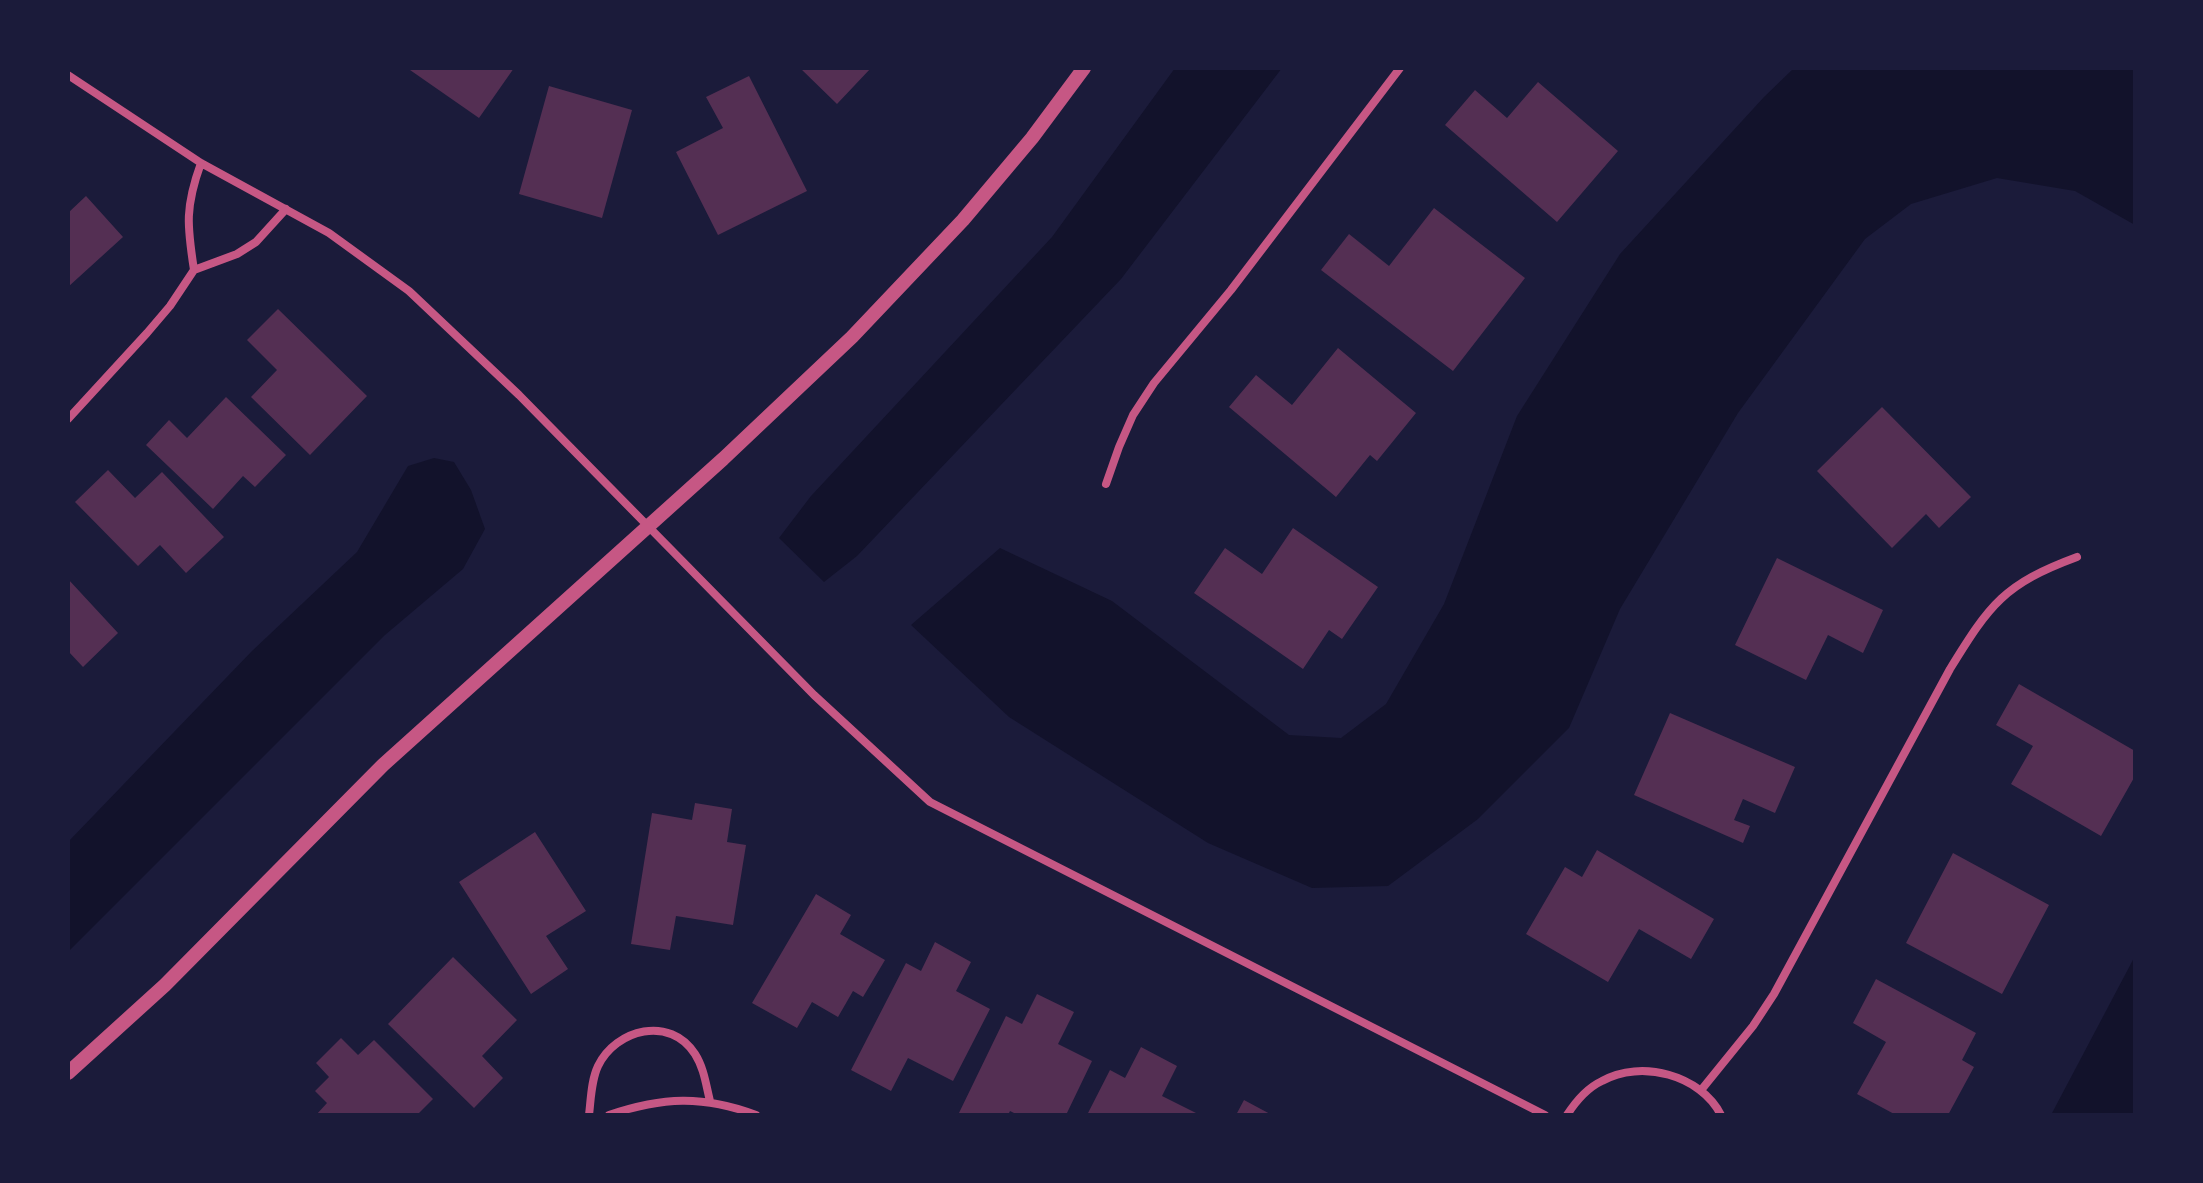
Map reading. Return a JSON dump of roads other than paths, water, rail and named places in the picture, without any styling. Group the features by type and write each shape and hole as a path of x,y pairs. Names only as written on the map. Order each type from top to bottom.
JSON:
{"street":[{"path":"68,1073 165,985 383,765 800,387 963,220 1022,150 1084,68"},
{"path":"1106,484 1133,415 1154,383 1231,290 1400,68"},
{"path":"68,75 201,163 329,233 409,291 519,395 814,695 930,802 1545,1115"},
{"path":"194,270 187,216 190,195 201,163"},
{"path":"68,419 170,306 194,270 237,254 256,242 286,209"},
{"path":"1702,1089 1744,1038 1774,994 1942,682 1979,622 2007,591 2039,571 2077,557"},
{"path":"589,1115 592,1085 605,1054 633,1033 651,1030 667,1032 694,1052 703,1070 710,1101"},
{"path":"1567,1115 1576,1101 1600,1081 1616,1075 1647,1071 1677,1077 1702,1089 1721,1115"},
{"path":"609,1115 657,1101 710,1101 756,1115"}]}
